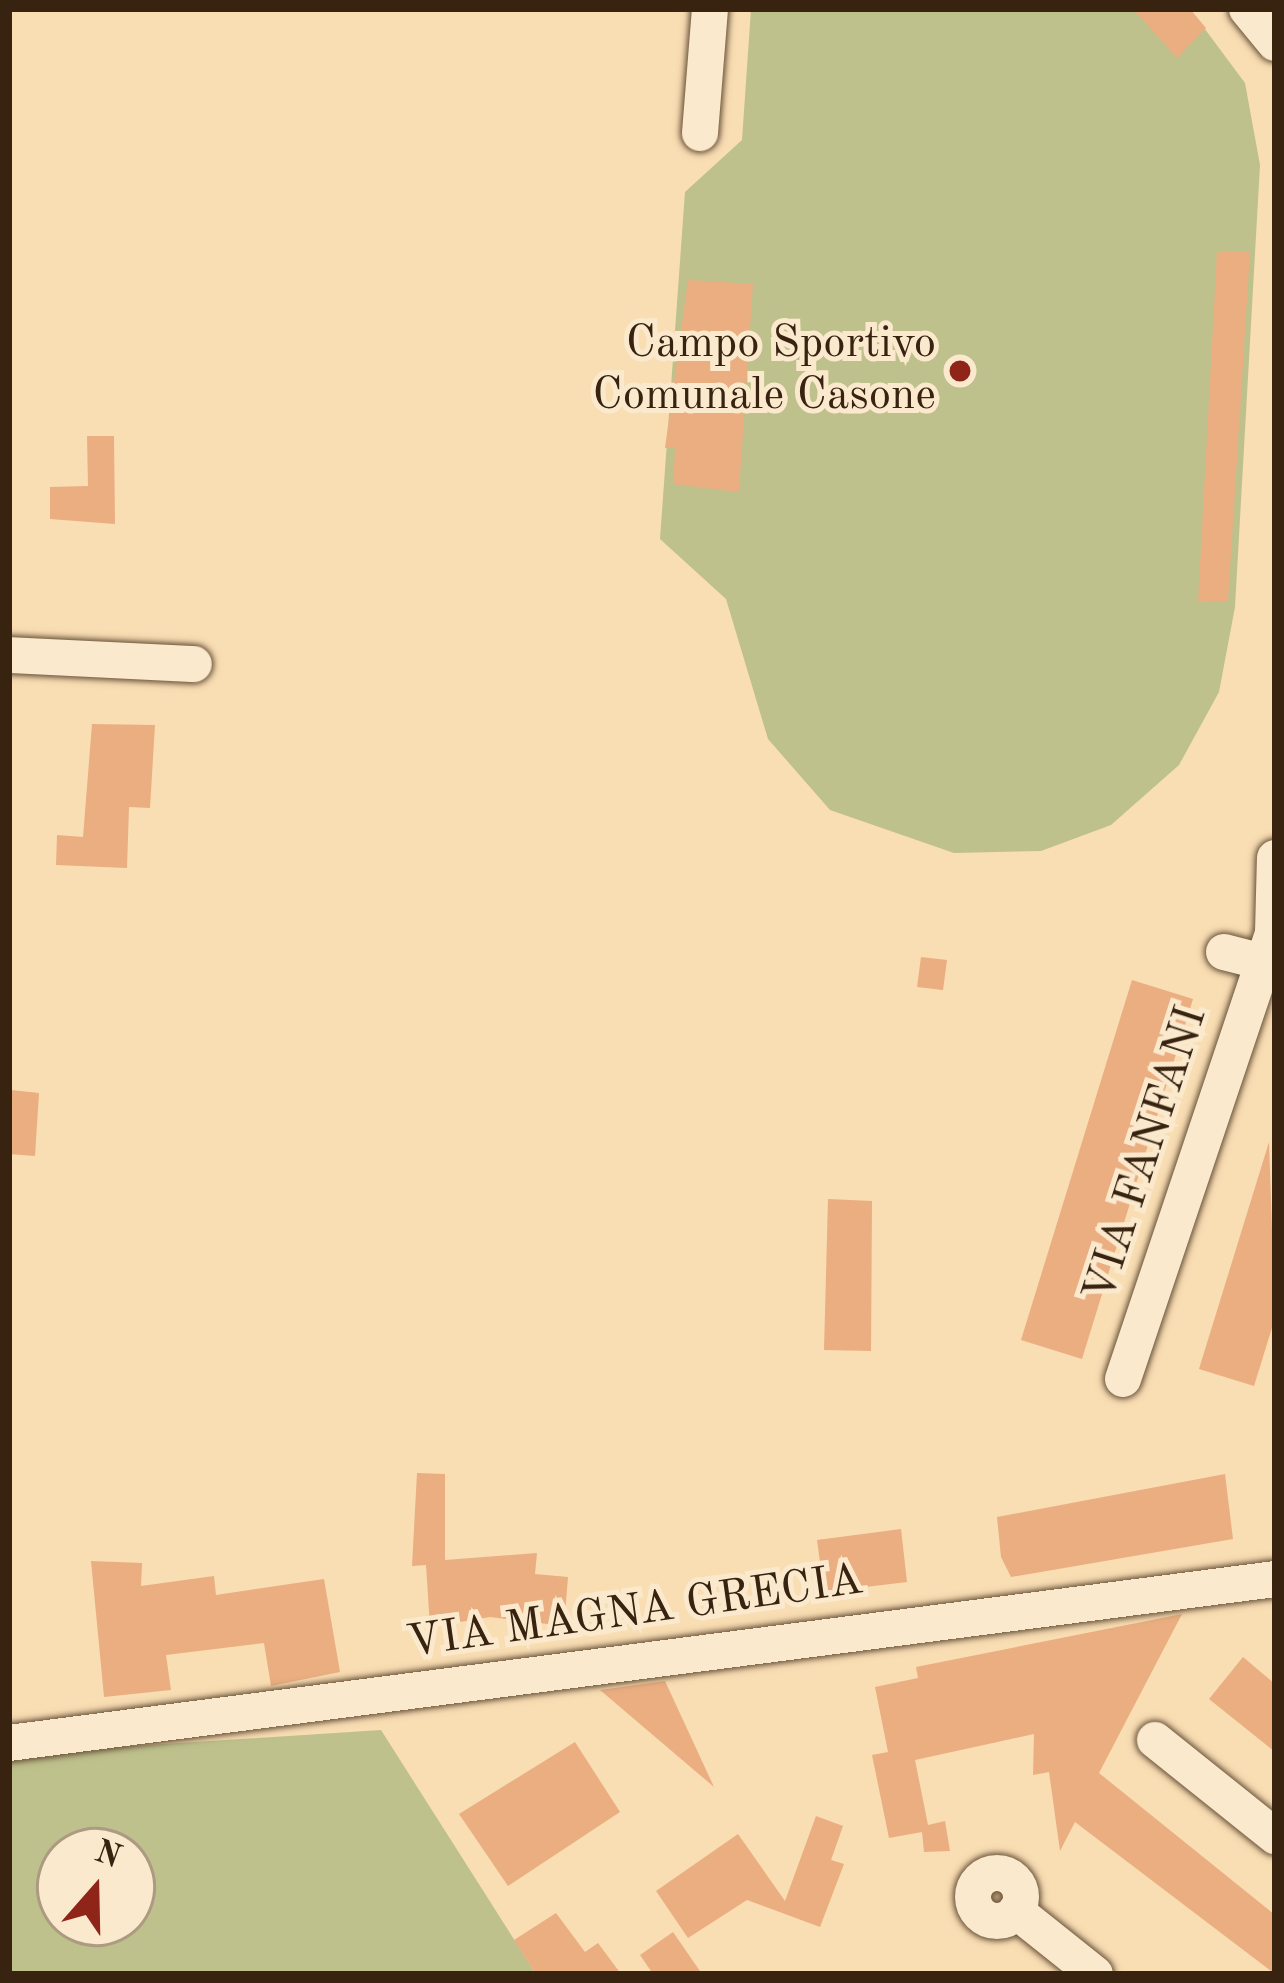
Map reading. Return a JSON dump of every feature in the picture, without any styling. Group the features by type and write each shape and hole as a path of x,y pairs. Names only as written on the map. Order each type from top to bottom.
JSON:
{"street":[{"path":"700,133 710,9"},
{"path":"1247,9 1275,43"},
{"path":"9,655 194,664"},
{"name":"VIA FANFANI","path":"1123,1379 1268,963 1275,858"},
{"path":"1223,952 1268,963"},
{"name":"VIA MAGNA GRECIA","path":"9,1743 1275,1579"},
{"path":"1155,1740 1275,1835"},
{"path":"1016,1911 1095,1974"}],"green space":[{"name":"Campo Sportivo Comunale Casone","path":"751,9 1190,9 1245,83 1260,165 1235,607 1219,692 1179,765 1111,825 1041,851 954,853 830,810 768,739 726,599 660,539 685,192 742,140"},
{"path":"381,1730 536,1974 9,1974 9,1754"}],"building":[{"path":"1133,9 1190,9 1206,28 1177,58"},
{"path":"1217,251 1250,252 1228,601 1198,602"},
{"path":"688,280 753,284 739,492 673,484 675,448 665,448"},
{"path":"87,436 114,436 115,524 50,519 50,487 88,486"},
{"path":"92,724 155,725 150,808 129,807 127,868 56,865 57,835 83,837"},
{"path":"921,957 947,960 943,990 917,987"},
{"path":"1132,980 1193,999 1082,1359 1021,1340"},
{"path":"11,1090 39,1093 35,1156 9,1154"},
{"path":"1269,1142 1275,1318 1254,1386 1199,1369"},
{"path":"828,1199 872,1201 871,1351 824,1350"},
{"path":"417,1473 445,1474 445,1560 537,1553 535,1574 568,1577 564,1626 490,1617 430,1627 426,1565 412,1566"},
{"path":"1225,1474 1233,1539 1011,1577 1001,1557 997,1517"},
{"path":"901,1529 907,1582 824,1592 817,1540"},
{"path":"91,1561 142,1563 141,1586 214,1576 216,1595 324,1579 340,1672 271,1686 264,1643 166,1655 171,1690 104,1697"},
{"path":"1182,1614 1099,1773 1275,1915 1275,1974 1075,1822 1060,1851 1049,1772 1033,1775 1034,1734 915,1760 928,1825 945,1821 950,1851 924,1852 922,1832 889,1838 872,1755 888,1752 875,1687 918,1678 916,1667"},
{"path":"1243,1657 1275,1684 1275,1752 1209,1699"},
{"path":"665,1681 714,1787 600,1690"},
{"path":"575,1742 620,1812 508,1886 459,1814"},
{"path":"816,1816 843,1826 831,1860 844,1864 820,1927 747,1900 688,1938 656,1891 738,1834 785,1901"},
{"path":"556,1913 585,1952 598,1943 621,1974 536,1974 514,1940"},
{"path":"673,1932 702,1974 653,1974 640,1955"}],"place":[{"name":"Campo Sportivo Comunale Casone","path":"960,371"}]}
